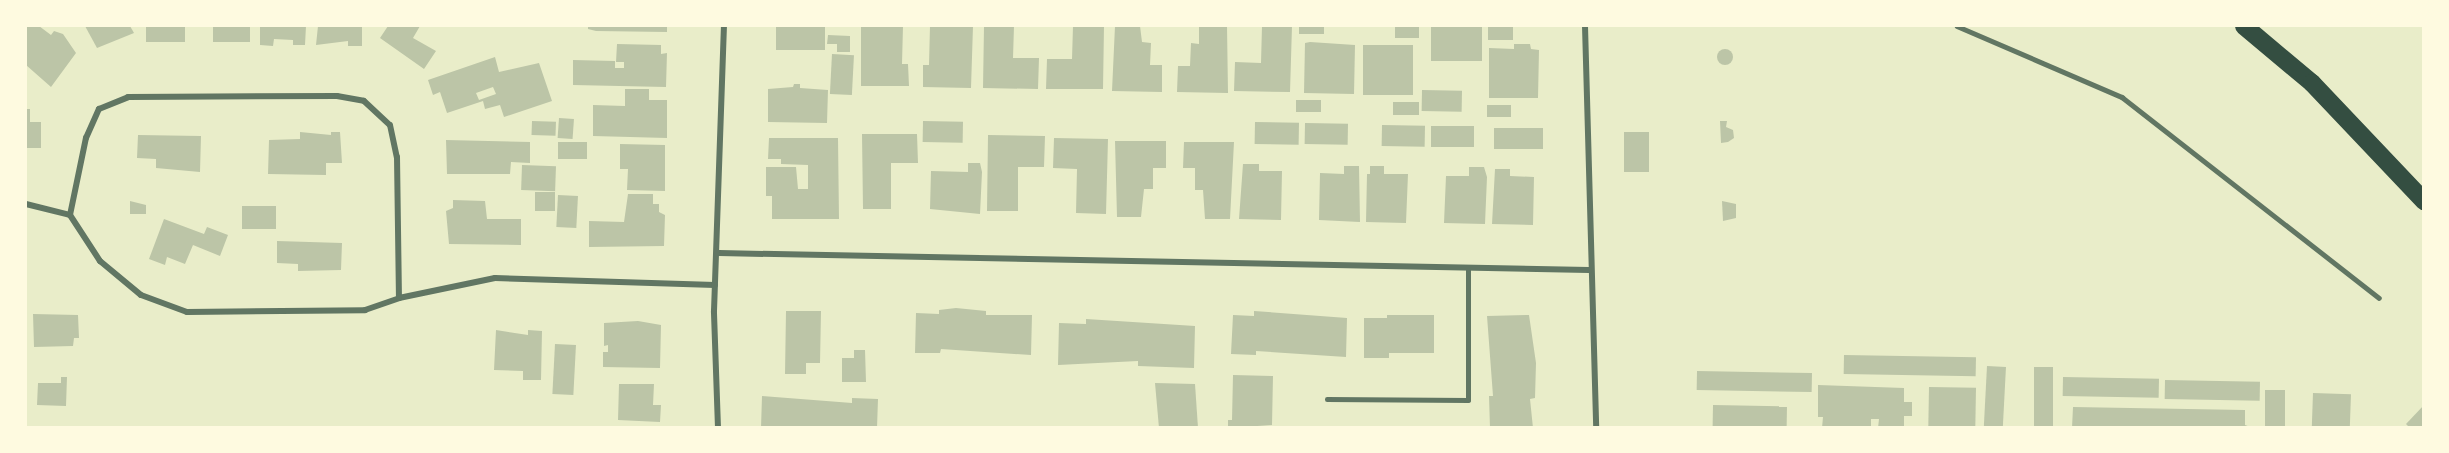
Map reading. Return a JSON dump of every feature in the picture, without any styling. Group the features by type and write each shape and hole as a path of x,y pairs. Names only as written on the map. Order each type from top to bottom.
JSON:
{"highway":[{"path":"2244,26 2312,83 2424,201"}],"street":[{"path":"718,428 715,285 719,253 724,26"},
{"path":"1585,26 1589,270 1596,428"},
{"path":"399,298 397,157 390,125 364,101 337,96 128,97 99,109 86,138 70,214 100,261 141,295 187,312 365,310 399,298 495,279 715,285"},
{"path":"26,204 70,214"},
{"path":"719,253 1589,270"}],"lane":[{"path":"1957,26 2122,97 2379,298"},
{"path":"1327,399 1468,400 1468,269"}],"building":[{"path":"26,26 39,26 51,35 54,31 63,34 76,53 51,87 26,65"},
{"path":"85,26 130,26 134,33 97,48"},
{"path":"146,26 185,26 185,42 146,42"},
{"path":"213,26 250,26 250,42 213,42"},
{"path":"260,26 306,26 305,45 293,45 293,40 274,39 273,46 260,45"},
{"path":"318,26 362,26 362,46 348,46 348,41 316,45"},
{"path":"388,26 420,26 413,38 436,51 424,69 380,38"},
{"path":"588,26 667,26 667,32 596,31 588,29"},
{"path":"776,26 825,26 825,50 776,50"},
{"path":"861,26 903,26 902,64 908,64 909,86 861,86"},
{"path":"930,26 973,26 971,88 923,87 923,65 929,65"},
{"path":"984,26 1014,26 1013,58 1039,58 1038,89 983,88"},
{"path":"1073,26 1104,26 1103,89 1046,89 1047,59 1072,59"},
{"path":"1115,26 1140,26 1142,42 1151,43 1150,65 1162,65 1162,92 1112,91"},
{"path":"1199,26 1227,26 1228,93 1177,92 1178,66 1190,66 1191,43 1199,44"},
{"path":"1262,26 1292,26 1290,92 1234,91 1235,62 1261,63"},
{"path":"1299,26 1324,26 1324,34 1299,34"},
{"path":"1395,26 1419,26 1419,38 1395,38"},
{"path":"1431,26 1482,26 1482,61 1431,61"},
{"path":"1488,26 1513,26 1513,40 1488,40"},
{"path":"828,35 850,36 850,52 837,52 837,44 827,44"},
{"path":"1305,43 1355,45 1354,94 1304,93"},
{"path":"617,44 661,45 661,54 667,53 666,87 573,85 573,60 615,61 615,68 624,68 624,62 616,62"},
{"path":"1514,44 1530,44 1531,49 1539,50 1538,98 1489,98 1489,48 1514,49"},
{"path":"1363,45 1413,45 1413,95 1363,95"},
{"path":"1725,49 1733,57 1725,65 1717,57"},
{"path":"832,54 854,55 852,95 830,94"},
{"path":"495,57 499,72 539,63 552,101 504,117 500,105 485,109 483,101 447,113 440,92 433,95 428,80","holes":["493,87 496,94 479,100 476,93"]},
{"path":"794,84 800,84 800,88 828,90 827,123 768,122 768,89 793,87"},
{"path":"625,89 649,89 649,100 667,100 667,138 593,136 593,105 625,106"},
{"path":"1422,90 1462,91 1462,112 1422,111"},
{"path":"1296,100 1321,100 1321,112 1296,112"},
{"path":"1393,102 1419,102 1419,115 1393,115"},
{"path":"1487,105 1511,105 1511,117 1487,117"},
{"path":"26,109 30,109 30,122 41,122 41,148 26,148"},
{"path":"559,118 574,119 573,139 558,138"},
{"path":"532,121 556,122 555,136 532,135"},
{"path":"923,121 963,122 963,143 923,142"},
{"path":"1720,121 1727,121 1726,127 1733,130 1734,138 1728,142 1721,143"},
{"path":"1255,122 1299,123 1299,145 1255,144"},
{"path":"1305,123 1348,124 1348,145 1305,144"},
{"path":"1382,125 1425,126 1425,147 1382,146"},
{"path":"1431,126 1474,126 1474,147 1431,147"},
{"path":"1494,128 1543,128 1543,149 1494,149"},
{"path":"300,132 331,135 331,132 340,132 342,163 326,163 326,175 268,174 269,140 300,139"},
{"path":"1624,132 1649,132 1649,172 1624,172"},
{"path":"862,134 917,134 918,163 891,163 891,209 863,209"},
{"path":"138,135 201,136 200,172 156,168 156,159 137,158"},
{"path":"988,135 1045,136 1044,167 1018,167 1018,211 987,211"},
{"path":"769,138 838,138 839,219 772,219 772,196 766,196 766,167 796,167 798,189 808,189 808,165 781,164 781,159 768,159"},
{"path":"1054,138 1108,139 1106,214 1076,213 1077,169 1053,168"},
{"path":"446,140 530,142 530,163 511,162 510,174 447,174"},
{"path":"1115,141 1166,141 1166,168 1153,168 1153,189 1144,189 1141,217 1117,217"},
{"path":"558,142 587,142 587,159 558,159"},
{"path":"1184,142 1234,142 1230,219 1205,219 1203,190 1195,190 1195,168 1183,168"},
{"path":"620,144 665,145 665,191 627,190 628,169 620,169"},
{"path":"968,163 980,163 982,172 980,214 930,209 931,171 968,172"},
{"path":"1243,164 1259,164 1259,171 1282,171 1281,220 1239,219"},
{"path":"522,165 556,166 555,191 521,190"},
{"path":"1344,166 1359,166 1360,222 1319,220 1320,173 1344,174"},
{"path":"1370,166 1384,166 1384,174 1408,174 1406,223 1366,222 1367,174 1370,174"},
{"path":"1469,167 1484,167 1487,177 1485,224 1444,223 1446,176 1469,176"},
{"path":"1495,169 1510,169 1510,176 1534,177 1533,225 1492,224"},
{"path":"535,192 555,192 555,211 535,211"},
{"path":"628,194 653,194 653,204 659,204 659,212 665,215 664,246 589,247 589,221 624,222"},
{"path":"558,195 578,196 576,228 556,227"},
{"path":"453,200 485,201 487,219 521,219 521,245 449,244 446,211 453,208"},
{"path":"130,201 146,205 146,214 130,214"},
{"path":"1722,201 1736,204 1736,218 1723,221"},
{"path":"242,206 276,206 276,229 242,229"},
{"path":"164,219 204,234 207,227 228,235 220,256 193,245 185,264 167,257 165,265 149,259"},
{"path":"277,241 342,243 341,270 298,271 298,264 277,263"},
{"path":"956,308 986,311 986,315 1032,315 1031,355 941,349 940,353 915,353 916,313 939,314 939,310"},
{"path":"786,311 821,311 820,363 806,363 806,374 785,374"},
{"path":"1254,311 1347,318 1346,357 1256,351 1256,355 1231,354 1233,315 1254,316"},
{"path":"33,314 78,315 79,338 74,338 73,346 34,347"},
{"path":"1387,315 1434,315 1434,353 1389,353 1389,358 1364,358 1364,318 1387,318"},
{"path":"1529,315 1536,363 1535,398 1530,399 1533,428 1490,428 1489,396 1493,396 1487,316"},
{"path":"1086,319 1195,326 1194,368 1138,366 1138,361 1058,365 1059,323 1086,324"},
{"path":"638,321 661,325 660,368 603,367 603,352 608,352 608,345 604,346 604,323"},
{"path":"496,330 528,335 528,330 542,331 541,380 523,380 523,371 494,370"},
{"path":"555,344 576,345 573,395 552,394"},
{"path":"854,350 865,350 866,382 842,382 842,358 854,358"},
{"path":"1844,355 1976,357 1976,376 1844,374"},
{"path":"1987,366 2006,367 2003,428 1984,428"},
{"path":"2034,367 2053,367 2053,428 2034,428"},
{"path":"1697,371 1812,373 1812,392 1697,390"},
{"path":"1233,375 1273,376 1272,425 1228,428 1228,420 1232,420"},
{"path":"61,377 67,377 66,406 37,405 38,383 61,383"},
{"path":"2063,377 2159,379 2159,398 2063,396"},
{"path":"2165,380 2260,382 2260,401 2165,399"},
{"path":"1155,383 1195,384 1198,428 1159,428"},
{"path":"619,384 654,384 653,405 661,405 660,422 618,420"},
{"path":"1818,385 1904,388 1904,402 1912,402 1912,416 1904,416 1904,428 1878,428 1879,419 1871,419 1871,428 1822,428 1823,417 1818,417"},
{"path":"1929,387 1976,388 1975,428 1928,428"},
{"path":"2265,390 2285,390 2285,428 2265,428"},
{"path":"2313,393 2351,394 2350,428 2312,428"},
{"path":"762,396 852,403 852,398 878,399 877,428 761,428"},
{"path":"1713,405 1787,406 1787,428 1713,428"},
{"path":"2424,405 2424,428 2410,428 2406,424"},
{"path":"2073,407 2245,410 2245,425 2253,428 2072,428"}]}
